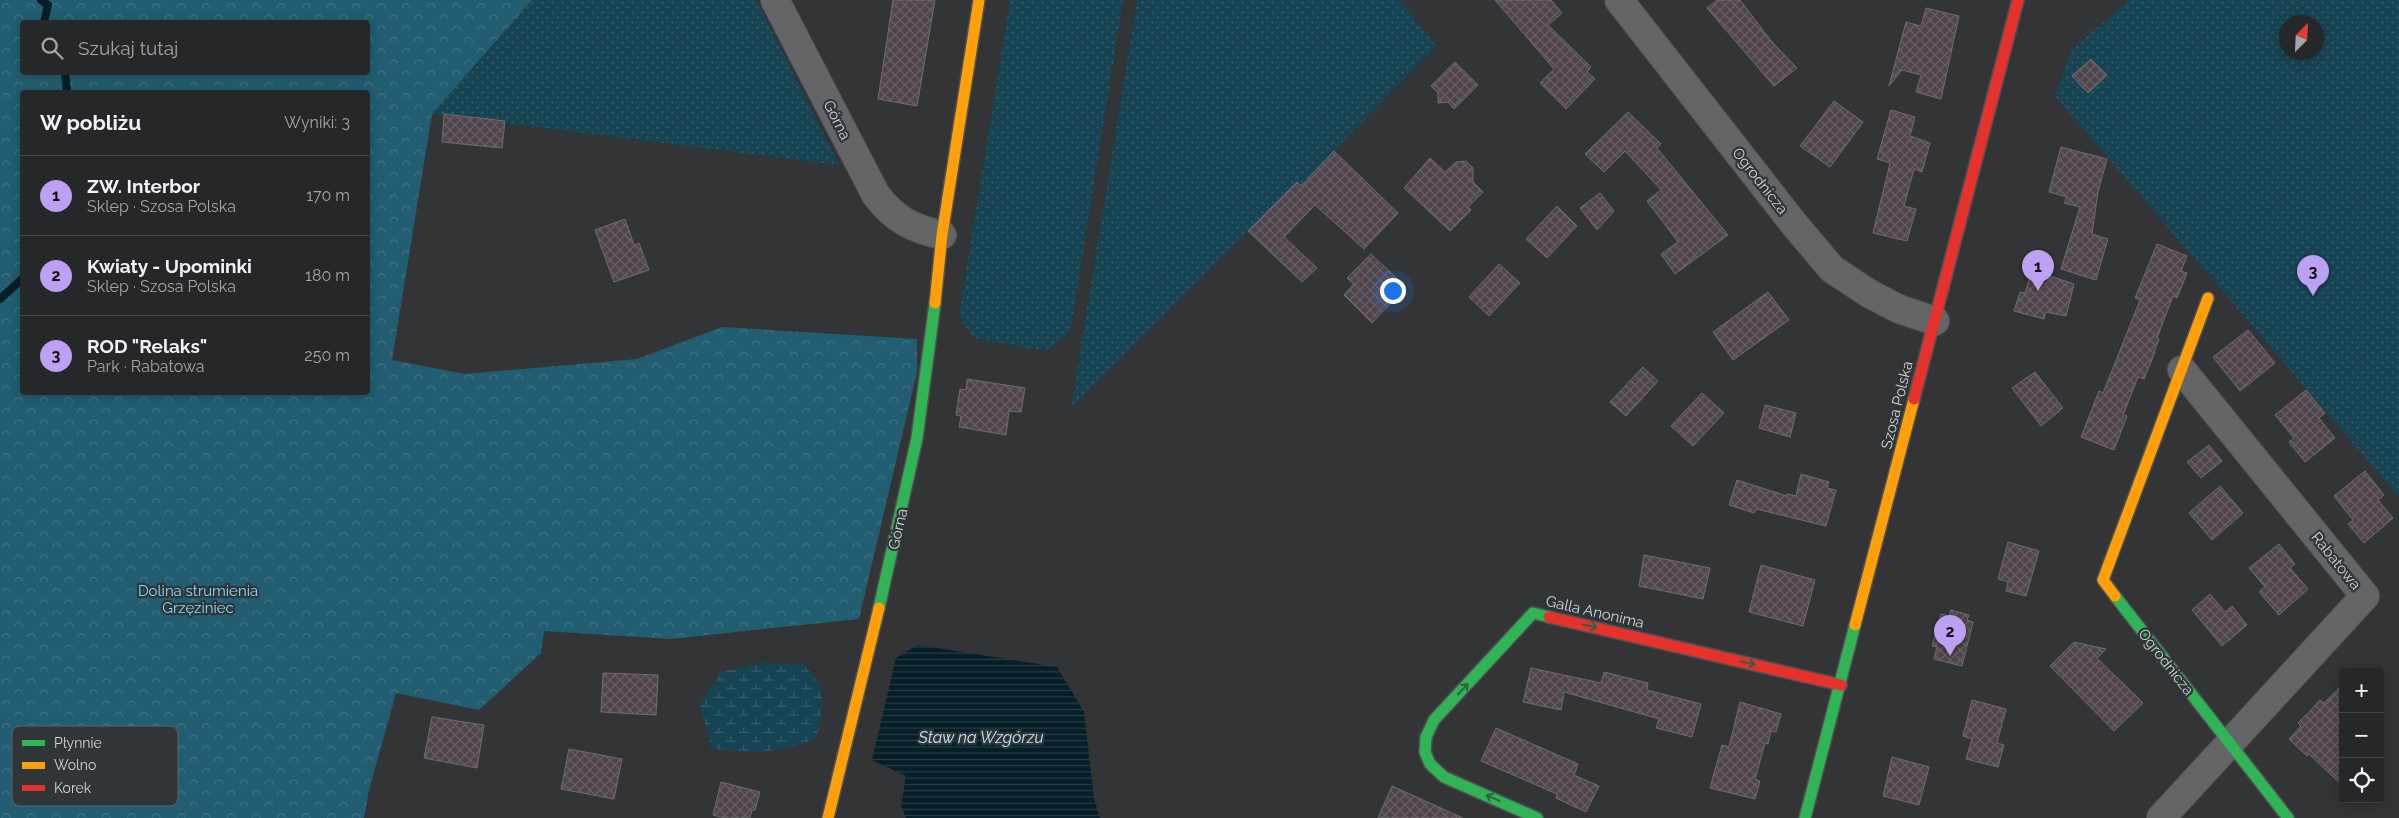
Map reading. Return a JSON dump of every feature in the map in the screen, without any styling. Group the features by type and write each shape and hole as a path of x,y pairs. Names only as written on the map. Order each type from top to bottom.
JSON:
{"street":[{"name":"Górna","path":"775,0 876,195 885,207 909,226 942,235"},
{"name":"Górna","path":"828,818 892,554 917,438 932,331 942,235 979,0"},
{"name":"Ogrodnicza","path":"1619,0 1794,224 1832,269 1870,294 1899,309 1935,321"},
{"name":"Szosa Polska","path":"1805,818 2018,0"},
{"path":"2182,370 2208,298"},
{"name":"Ogrodnicza","path":"2182,370 2103,580 2288,818"},
{"name":"Rabatowa","path":"2182,370 2365,596 2230,743"},
{"name":"Galla Anonima","path":"1538,818 1444,777 1432,769 1426,760 1424,747 1427,732 1434,720 1533,613 1841,685"},
{"path":"2160,818 2230,743"}],"green space":[{"name":"Dolina strumienia Grzęziniec","path":"0,0 532,0 432,114 392,360 465,374 637,359 722,327 917,339 917,372 859,619 671,639 544,631 541,653 479,710 396,693 369,790 364,818 0,818"},
{"path":"532,0 756,0 839,165 432,114"},
{"path":"1010,0 1123,0 1072,323 1066,336 1046,351 973,338 959,316"},
{"path":"1137,0 1400,0 1436,46 1301,185 1297,182 1071,408"},
{"path":"2129,0 2399,0 2399,497 2055,96 2071,50"},
{"path":"762,663 803,664 821,686 822,712 817,738 790,747 764,752 738,752 710,748 709,737 699,705 722,672"}],"water":[{"name":"Staw na Wzgórzu","path":"917,645 1057,667 1084,712 1094,799 1100,818 906,818 901,806 906,776 872,760 896,658"}],"building":[{"path":"893,0 935,0 917,106 878,99"},
{"path":"1495,0 1551,0 1562,13 1548,25 1591,67 1587,72 1595,79 1566,109 1540,83 1554,69"},
{"path":"1717,0 1740,0 1772,42 1797,68 1774,86 1707,8"},
{"path":"1926,8 1959,16 1941,99 1916,92 1921,75 1902,70 1889,86 1906,22 1921,26"},
{"path":"2091,59 2107,75 2088,93 2072,76"},
{"path":"1455,62 1478,85 1454,109 1448,102 1438,103 1438,93 1431,86"},
{"path":"1834,101 1863,122 1830,167 1800,146"},
{"path":"1891,110 1915,117 1910,136 1930,143 1922,172 1914,169 1904,206 1916,209 1907,241 1873,233 1890,163 1877,159"},
{"path":"1628,112 1661,144 1657,148 1728,235 1675,274 1661,254 1678,242 1647,201 1661,190 1625,151 1604,172 1585,154"},
{"path":"444,114 505,121 502,148 442,142"},
{"path":"2061,147 2107,159 2098,192 2092,234 2108,239 2096,280 2061,269 2080,207 2064,203 2067,197 2049,192"},
{"path":"1334,151 1398,213 1364,249 1315,205 1284,237 1317,268 1302,282 1248,231 1297,182 1301,186"},
{"path":"1430,158 1445,172 1456,162 1466,161 1473,168 1473,182 1483,192 1468,207 1471,210 1450,231 1404,188"},
{"path":"1600,193 1614,211 1597,230 1580,208"},
{"path":"1557,206 1577,226 1547,258 1526,239"},
{"path":"625,219 634,245 639,243 649,270 614,282 595,230"},
{"path":"2157,244 2187,256 2181,271 2187,273 2177,298 2173,296 2144,379 2138,377 2123,415 2127,416 2114,450 2081,437 2099,391 2103,393 2129,328 2140,300 2135,298"},
{"path":"1371,254 1406,287 1372,323 1344,295 1354,284 1347,278"},
{"path":"1499,264 1520,283 1489,316 1469,297"},
{"path":"2032,270 2074,284 2066,316 2046,312 2044,319 2014,311 2020,292 2025,293"},
{"path":"1768,292 1789,320 1733,360 1713,332"},
{"path":"2248,330 2275,363 2240,391 2213,357"},
{"path":"1643,367 1658,381 1626,416 1610,402"},
{"path":"2035,372 2063,408 2041,426 2012,388"},
{"path":"967,379 1025,388 1021,412 1009,411 1006,435 959,427 961,416 956,415 960,389 966,390"},
{"path":"2306,390 2325,413 2319,418 2335,438 2305,462 2289,442 2294,438 2275,415"},
{"path":"1702,393 1724,413 1693,446 1671,426"},
{"path":"1765,405 1796,413 1790,437 1759,428"},
{"path":"2209,445 2222,461 2201,478 2187,462"},
{"path":"2365,471 2384,495 2378,500 2393,518 2364,543 2348,524 2353,520 2334,496"},
{"path":"1801,474 1829,482 1827,488 1836,490 1826,526 1756,509 1754,513 1729,505 1737,480 1787,496 1787,494 1796,496"},
{"path":"2220,486 2243,513 2212,540 2189,513"},
{"path":"2008,542 2039,551 2026,596 2006,591 2008,582 1998,579"},
{"path":"2279,544 2295,564 2290,568 2308,589 2279,615 2259,592 2265,587 2249,568"},
{"path":"1644,555 1710,568 1703,599 1639,586"},
{"path":"1761,565 1815,580 1803,626 1749,612"},
{"path":"2210,594 2225,612 2232,606 2247,625 2222,646 2192,610"},
{"path":"1951,610 1969,615 1967,620 1973,622 1962,666 1934,659 1937,647 1932,646 1941,614 1949,616"},
{"path":"2074,642 2106,649 2097,658 2143,703 2114,731 2050,666"},
{"path":"1531,668 1601,683 1604,672 1648,683 1647,690 1701,704 1692,737 1656,728 1659,719 1564,692 1561,710 1523,702"},
{"path":"603,673 658,675 656,715 601,712"},
{"path":"2339,688 2339,782 2309,754 2307,756 2289,739 2301,726 2298,723 2320,700 2324,703"},
{"path":"1972,700 2006,709 1997,743 2004,745 1998,767 1966,759 1972,739 1963,736"},
{"path":"1740,702 1781,714 1776,732 1771,731 1768,744 1765,743 1755,779 1760,781 1755,799 1710,788 1722,745 1729,747"},
{"path":"432,717 484,725 477,768 424,758"},
{"path":"1496,728 1578,764 1574,775 1599,786 1586,812 1556,798 1557,794 1481,761"},
{"path":"569,749 622,759 614,799 561,789"},
{"path":"1892,757 1929,767 1919,805 1883,796"},
{"path":"721,782 760,792 755,810 752,810 750,818 725,818 713,815"},
{"path":"1392,786 1463,818 1378,818"}],"waterway":[{"path":"41,0 48,5 44,20"},
{"path":"65,75 67,90"},
{"path":"0,299 20,281"}],"traffic: fast":[{"path":"879,608 917,438 935,303"},
{"path":"2115,596 2288,818"},
{"path":"1537,818 1444,777 1430,764 1425,752 1426,737 1434,720 1533,613 1549,617"},
{"path":"1805,818 1855,625"}],"traffic: slow":[{"path":"935,303 942,235 979,0"},
{"path":"2115,596 2103,580 2208,298"},
{"path":"1855,625 1914,399"},
{"path":"828,818 879,608"}],"traffic: jam":[{"path":"1914,399 2018,0"},
{"path":"1549,617 1841,685"}],"place":[{"name":"ZW. Interbor","path":"2038,291"},
{"name":"ROD \"Relaks\"","path":"2313,296"},
{"name":"Kwiaty - Upominki","path":"1950,656"}]}
